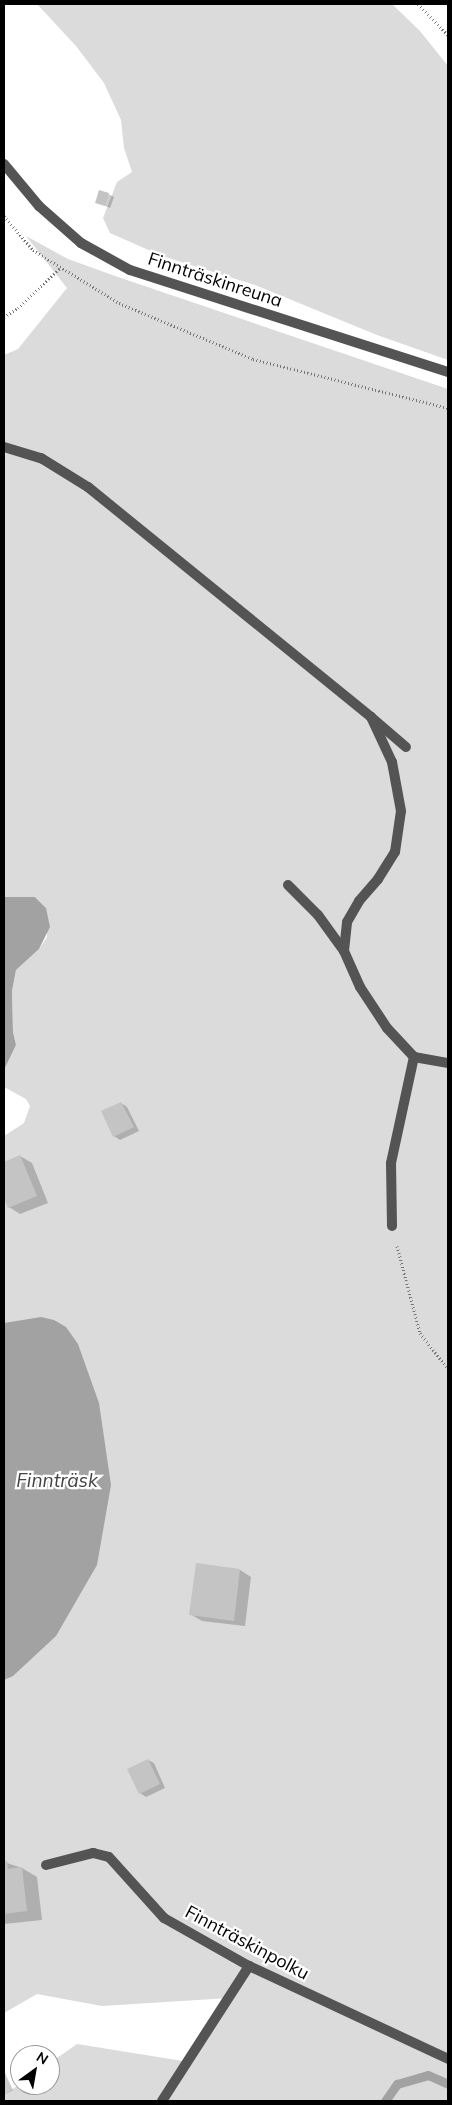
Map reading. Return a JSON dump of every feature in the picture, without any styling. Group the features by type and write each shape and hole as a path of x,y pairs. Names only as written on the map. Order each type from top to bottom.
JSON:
{"street":[{"name":"Finnträskinreuna","path":"4,164 39,206 81,243 130,270 448,372"},
{"path":"4,446 41,458 88,487 406,746"},
{"path":"344,951 347,922 359,900 378,879 395,852 401,811 392,762 371,717"},
{"path":"288,884 318,915 344,951 360,988 387,1028 414,1056 448,1063"},
{"path":"392,1226 391,1163 414,1056"},
{"name":"Finnträskinpolku","path":"46,1865 93,1853 109,1857 164,1918 249,1966 448,2059"},
{"path":"162,2101 249,1966"}],"path":[{"path":"418,4 448,34"},
{"path":"4,216 33,250 119,303 253,359 448,408"},
{"path":"4,317 18,308 60,268"},
{"path":"392,1226 420,1333 448,1369"}],"shaded area":[{"path":"37,4 392,4 420,31 448,66 448,360 377,335 255,285 162,256 110,233 103,218 117,182 132,172 124,148 121,120 104,83 76,46"},
{"path":"26,236 68,259 448,389 448,2101 4,2101 4,2095 10,2091 10,2095 60,2095 60,2056 77,2044 189,2062 229,1998 102,2006 37,1994 4,2013 4,1136 24,1123 30,1106 26,1099 4,1087 4,1070 16,1045 13,1032 12,991 16,970 39,949 47,937 46,908 35,897 4,897 4,355 18,349 67,288"}],"water":[{"path":"4,897 35,897 46,908 50,927 39,949 16,970 12,991 13,1032 16,1045 4,1070"},
{"name":"Finnträsk","path":"41,1317 54,1320 66,1327 78,1344 99,1403 111,1485 97,1565 56,1636 13,1676 4,1680 4,1323"}],"building":[{"path":"99,190 109,193 105,206 95,203"},
{"path":"121,1102 134,1127 113,1137 101,1111"},
{"path":"20,1155 37,1196 8,1208 4,1198 4,1162"},
{"path":"196,1563 240,1569 234,1621 189,1615"},
{"path":"148,1759 160,1784 139,1794 127,1769"},
{"path":"4,1861 7,1861 8,1869 22,1867 27,1911 4,1914"}],"waterway":[{"path":"385,2101 397,2084 428,2075 448,2084"}]}
